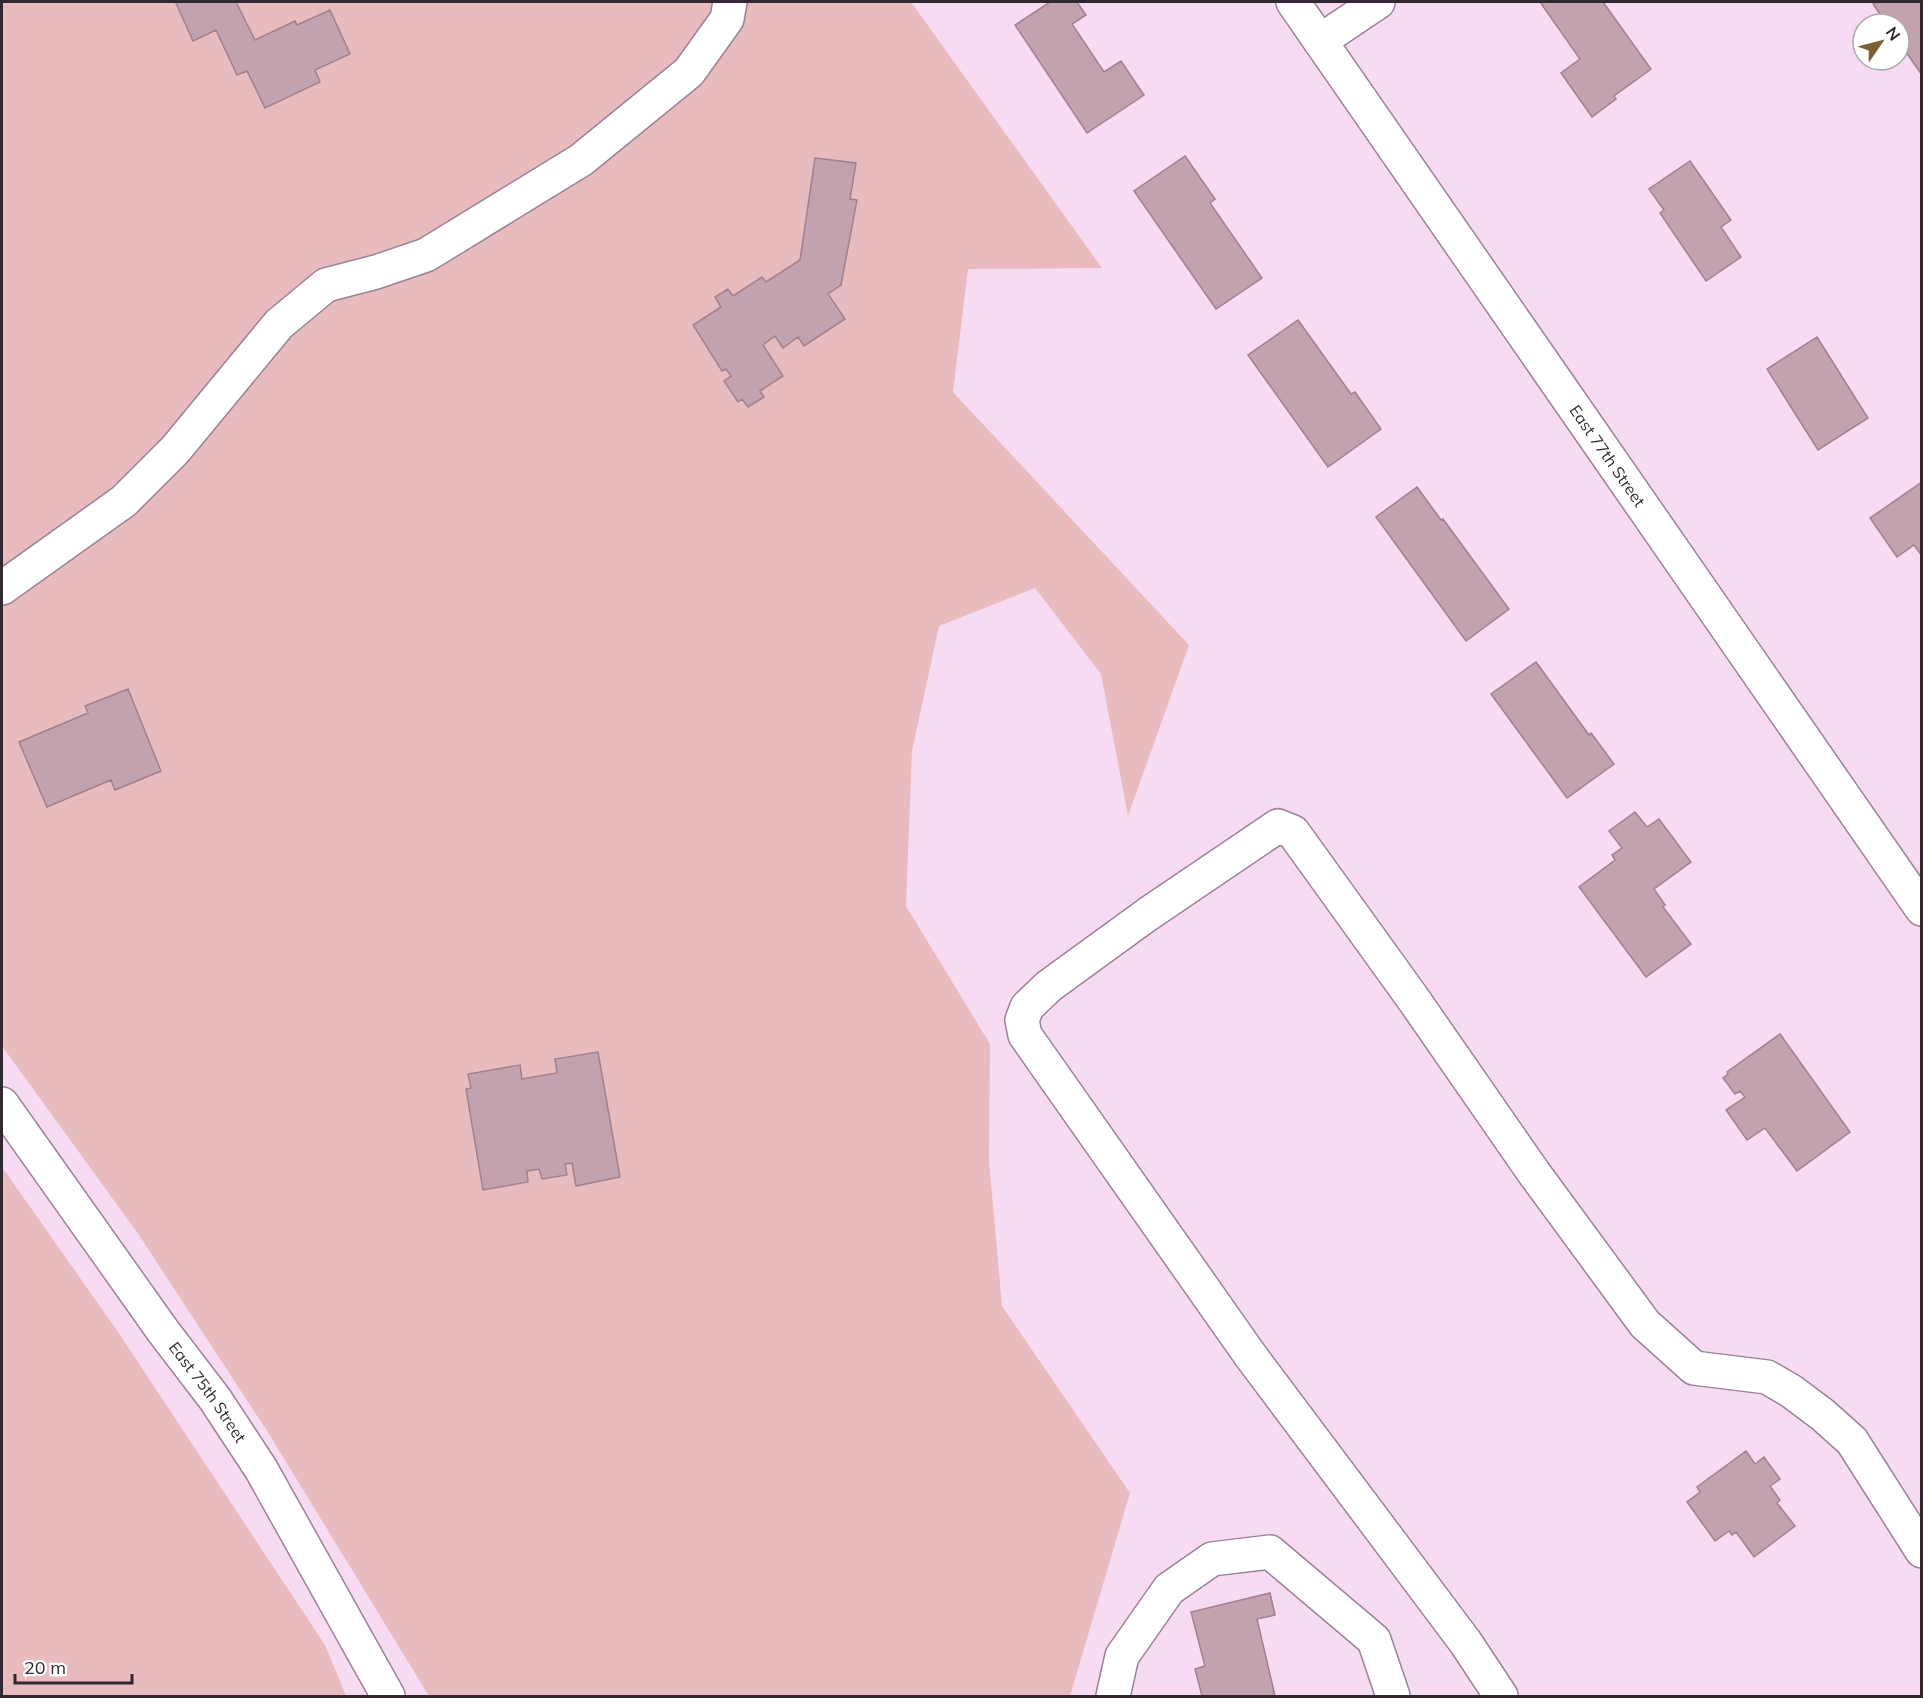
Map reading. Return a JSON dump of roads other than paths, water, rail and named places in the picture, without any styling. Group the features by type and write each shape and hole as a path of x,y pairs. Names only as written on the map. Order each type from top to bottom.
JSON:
{"street":[{"path":"2,588 124,501 175,450 279,324 326,285 376,272 426,255 581,159 689,72 727,19 730,2"},
{"name":"East 77th Street","path":"1293,2 1922,909"},
{"path":"1320,41 1378,2"},
{"path":"1501,1696 1466,1643 1250,1355 1025,1035 1022,1020 1027,1007 1049,986 1148,914 1278,826 1293,832 1414,1000 1534,1173 1645,1324 1694,1368 1767,1377 1791,1391 1823,1415 1852,1441 1922,1551"},
{"name":"East 75th Street","path":"2,1104 163,1331 215,1399 261,1469 388,1696"},
{"path":"1113,1696 1122,1656 1169,1589 1212,1559 1270,1552 1374,1640 1394,1696"}]}
